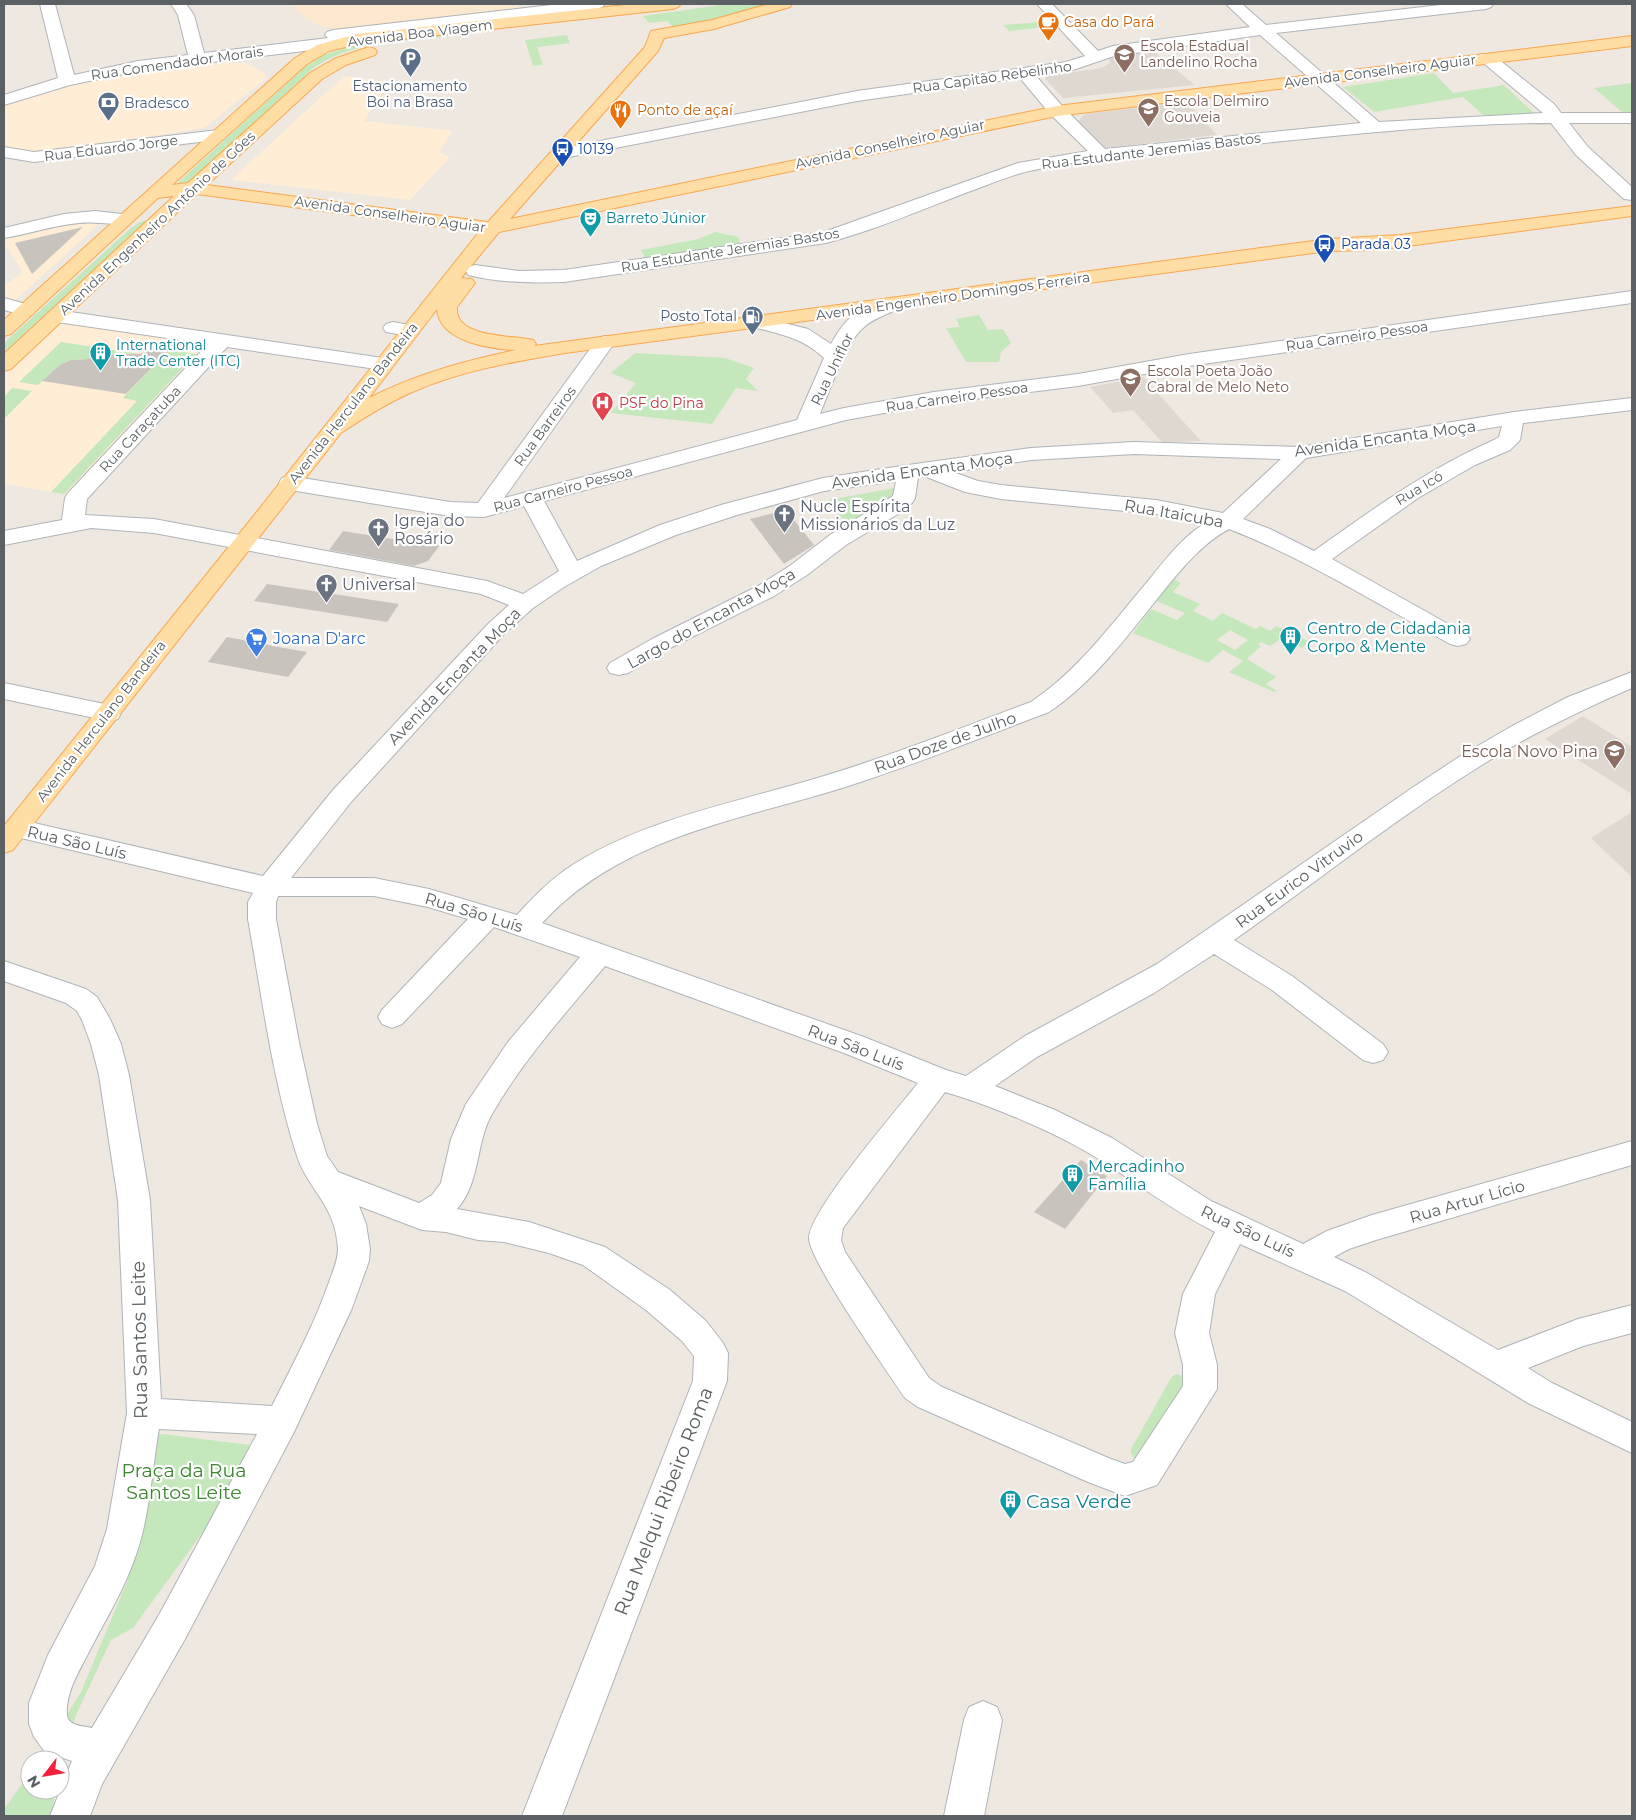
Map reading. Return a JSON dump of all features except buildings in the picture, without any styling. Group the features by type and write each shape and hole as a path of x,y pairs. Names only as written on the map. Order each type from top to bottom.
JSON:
{"main road":[{"name":"Avenida Boa Viagem","path":"289,72 301,61 319,50 354,40 673,4"},
{"path":"579,15 634,20 657,34 714,24 785,4"},
{"name":"Avenida Boa Viagem","path":"311,80 340,62 370,52 468,38 559,18"},
{"name":"Avenida Herculano Bandeira","path":"10,836 383,364 401,329 652,48 657,34"},
{"name":"Avenida Conselheiro Aguiar","path":"153,192 193,188 492,228 1057,111 1486,57 1632,41"},
{"name":"Avenida Engenheiro Antônio de Góes","path":"4,330 153,192 289,72"},
{"name":"Avenida Engenheiro Antônio de Góes","path":"4,365 311,80"},
{"name":"Avenida Engenheiro Domingos Ferreira","path":"332,430 354,413 380,400 443,375 496,359 605,342 760,323 1328,244 1400,241 1632,200"},
{"path":"474,271 515,224"},
{"name":"Avenida Engenheiro Domingos Ferreira","path":"474,271 448,306 448,316 455,326 468,335 488,341 578,346"}],"street":[{"path":"47,4 67,81"},
{"path":"178,4 186,15 197,59 258,61 276,65 289,72"},
{"path":"255,44 597,4"},
{"path":"1044,4 1095,57"},
{"path":"1233,4 1375,127"},
{"name":"Rua Capitão Rebelinho","path":"559,154 856,96 1081,64 1113,51 1263,30 1486,4"},
{"name":"Rua Comendador Morais","path":"4,100 67,81 138,66 354,40"},
{"path":"1486,57 1536,98 1558,119 1582,151 1632,200"},
{"path":"1024,73 1057,111 1100,154"},
{"name":"Rua Estudante Jeremias Bastos","path":"474,271 529,278 564,276 826,237 859,227 1024,167 1100,154 1286,134 1375,127 1516,118 1632,118"},
{"name":"Rua Eduardo Jorge","path":"4,152 34,157 218,135"},
{"path":"4,233 71,219 104,217 124,219"},
{"name":"Rua Carneiro Pessoa","path":"290,483 450,509 484,510 844,414 934,398 1069,382 1199,358 1632,297"},
{"path":"4,304 26,310"},
{"name":"Rua Uniflor","path":"806,423 845,338 855,324 890,305"},
{"path":"57,316 383,364"},
{"path":"760,323 803,333 822,344 835,358"},
{"name":"Rua Caraçatuba","path":"73,524 76,498 223,340"},
{"name":"Rua Barreiros","path":"484,510 605,342"},
{"name":"Avenida Encanta Moça","path":"269,887 342,796 496,629 525,603 572,573 602,557 637,542 729,510 823,485 1031,454 1116,448 1299,453 1514,418 1632,404"},
{"name":"Rua Icó","path":"1316,560 1410,493 1467,460 1502,445 1509,440 1514,418"},
{"name":"Rua Doze de Julho","path":"522,926 548,899 583,872 650,837 682,825 834,782 1040,707 1061,693 1094,660 1170,569 1205,533 1228,522 1299,453"},
{"name":"Rua Itaicuba","path":"916,470 974,487 1001,492 1156,507 1228,522 1262,534 1316,560 1458,639"},
{"name":"Largo do Encanta Moça","path":"619,668 660,644 766,591 799,570 838,540 890,509 904,498 916,470"},
{"path":"531,498 572,573"},
{"path":"4,538 73,524 99,522 154,526 487,588 525,603"},
{"name":"Rua Eurico Vitruvio","path":"970,1088 1033,1045 1158,977 1260,909 1368,830 1471,761 1553,715 1632,679"},
{"path":"4,691 109,713"},
{"name":"Rua São Luís","path":"10,836 269,887 374,887 430,898 522,926 854,1045 938,1079 970,1088 1044,1118 1101,1146 1200,1210 1356,1282 1540,1393 1632,1438"},
{"path":"70,1816 87,1773 172,1627 282,1421 336,1308 353,1261 354,1249 350,1224 344,1207 330,1182 321,1173 313,1159 302,1124 284,1042 262,912 262,902 269,887"},
{"path":"392,1017 489,915"},
{"path":"1213,940 1282,983 1374,1052"},
{"path":"422,1217 443,1204 451,1196 457,1183 466,1140 477,1112 498,1078 518,1050 598,954"},
{"name":"Rua Santos Leite","path":"4,972 62,990 76,996 87,1004 106,1044 114,1075 134,1200 144,1413 120,1552 61,1668 48,1703 48,1724 59,1739 100,1749"},
{"path":"938,1079 842,1203 828,1226 825,1240 830,1256 918,1388 930,1397 1117,1477 1126,1480 1145,1474 1200,1389 1200,1365 1192,1334 1200,1294 1233,1226"},
{"name":"Rua Artur Lício","path":"1304,1258 1338,1240 1372,1228 1632,1153"},
{"name":"Rua Melqui Ribeiro Roma","path":"330,1182 422,1217 446,1219 478,1227 504,1229 552,1240 594,1256 658,1300 694,1331 711,1353 710,1381 542,1816"},
{"path":"1496,1366 1578,1333 1632,1319"},
{"path":"144,1413 282,1421"},
{"path":"964,1816 983,1720"}],"shaded area":[{"name":"Escola Estadual Landelino Rocha","path":"1153,51 1195,85 1063,98 1045,79 1047,76 1101,68 1110,63 1109,58"},
{"path":"203,61 244,63 251,65 266,75 263,81 204,128 55,151 28,153 4,148 4,104 69,84 104,76"},
{"path":"344,76 389,82 364,121 453,131 439,152 450,157 410,200 231,180"},
{"name":"Escola Delmiro Gouveia","path":"1187,102 1217,135 1105,148 1078,121 1085,114"},
{"path":"72,221 91,221 98,225 12,303 4,301 4,286 19,275 22,270 4,244 4,238"},
{"path":"56,320 216,343 77,496 4,484 4,368"},
{"name":"Escola Poeta João Cabral de Melo Neto","path":"1143,377 1201,441 1162,442 1133,410 1113,413 1090,387"},
{"name":"Escola Novo Pina","path":"1583,716 1632,747 1632,794 1545,739"},
{"path":"1632,812 1632,877 1591,838"}],"green space":[{"path":"728,4 779,4 719,21 676,30 667,21 649,23 643,16"},
{"path":"1041,22 1046,27 1009,31 1003,25"},
{"path":"505,27 357,48 326,60 312,69 187,186 172,188 305,67 324,55 358,44"},
{"path":"567,35 570,43 537,47 543,65 533,66 525,40"},
{"path":"1434,73 1453,93 1504,85 1536,115 1484,116 1463,97 1374,112 1343,87"},
{"path":"1632,83 1632,112 1622,112 1594,88"},
{"path":"154,218 4,356 4,343 131,228 140,222"},
{"path":"715,232 739,237 740,244 645,258 641,250 699,239"},
{"path":"979,315 988,330 1003,329 1011,343 1001,352 999,362 966,362 946,328 960,327 956,319"},
{"path":"61,342 139,354 102,355 89,359 71,360 61,364 38,385 19,382"},
{"path":"169,350 196,354 64,494 51,492 137,401 123,398"},
{"path":"635,353 725,358 754,368 746,379 758,391 736,388 712,424 611,413 636,383 611,373"},
{"path":"12,388 32,391 4,419 4,397"},
{"path":"906,486 859,531 844,521 828,500"},
{"path":"1173,579 1181,583 1173,592 1200,604 1193,611 1213,621 1222,613 1256,629 1260,626 1270,631 1276,626 1310,642 1302,648 1282,638 1270,646 1261,642 1258,644 1261,646 1247,659 1276,677 1266,684 1277,691 1274,692 1229,672 1243,661 1223,650 1208,663 1133,633 1151,609 1177,620 1185,613 1156,601","holes":["1230,630 1248,640 1235,650 1217,640"]},
{"path":"1176,1374 1184,1376 1188,1382 1135,1460 1131,1449 1171,1378"},
{"name":"Praça da Rua Santos Leite","path":"162,1434 250,1445 208,1525 133,1628 111,1640 76,1715 64,1750 44,1750 81,1692 128,1579 147,1437"},
{"path":"20,1787 20,1800 54,1800 52,1816 4,1816 4,1809"}],"sand":[{"path":"294,4 515,4 518,8 339,30 320,25 309,19 298,12"}],"place":[{"name":"Casa do Pará","path":"1048,41"},
{"name":"Escola Estadual Landelino Rocha","path":"1124,73"},
{"name":"Estacionamento Boi na Brasa","path":"410,77"},
{"name":"Bradesco","path":"108,122"},
{"name":"Escola Delmiro Gouveia","path":"1148,128"},
{"name":"Ponto de açaí","path":"621,129"},
{"name":"10139","path":"562,168"},
{"name":"Barreto Júnior","path":"590,237"},
{"name":"Parada 03","path":"1325,263"},
{"name":"Posto Total","path":"753,335"},
{"name":"International Trade Center (ITC)","path":"100,372"},
{"name":"Escola Poeta João Cabral de Melo Neto","path":"1131,398"},
{"name":"PSF do Pina","path":"603,422"},
{"name":"Nucle Espírita Missionários da Luz","path":"784,534"},
{"name":"Igreja do Rosário","path":"378,548"},
{"name":"Universal","path":"326,603"},
{"name":"Centro de Cidadania Corpo & Mente","path":"1291,656"},
{"name":"Joana D'arc","path":"257,657"},
{"name":"Escola Novo Pina","path":"1614,770"},
{"name":"Mercadinho Família","path":"1072,1194"},
{"name":"Casa Verde","path":"1010,1520"}]}
